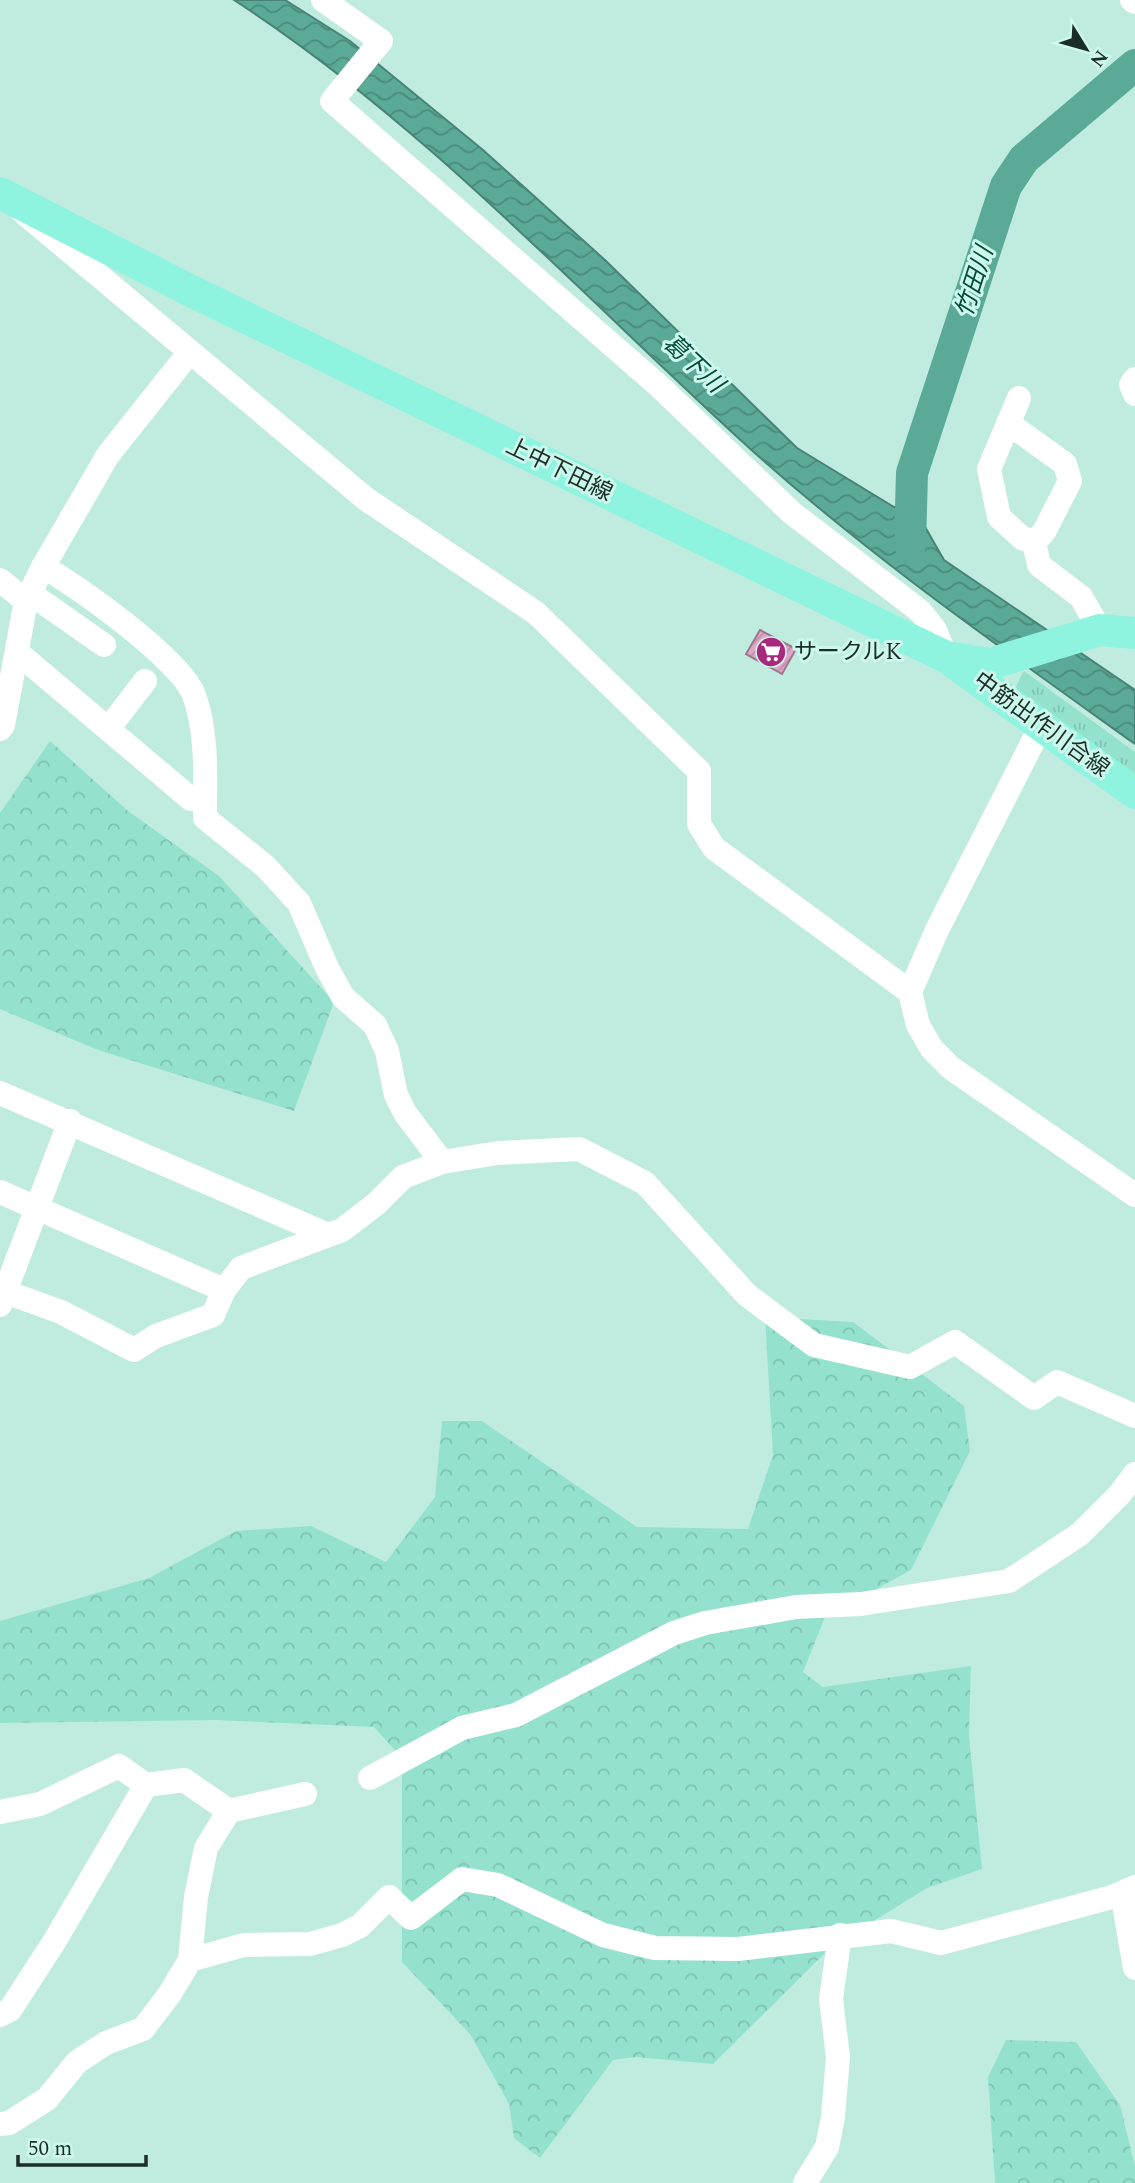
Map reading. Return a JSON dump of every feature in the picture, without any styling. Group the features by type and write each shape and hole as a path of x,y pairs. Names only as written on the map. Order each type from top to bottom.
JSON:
{"main road":[{"name":"上中下田線","path":"4,195 203,297 946,657 975,663 1000,662 1086,633 1135,633"},
{"name":"中筋出作川合線","path":"946,657 1135,793"}],"street":[{"path":"323,0 381,41 332,101 659,386 792,513 920,611 935,630 946,657"},
{"path":"4,195 48,236 366,499 536,613 699,771 699,824 714,848 909,992 918,1025 932,1049 951,1068 1135,1195"},
{"path":"0,729 4,725 29,598 43,567 108,454 189,354"},
{"path":"1135,379 1131,385 1135,394"},
{"path":"1019,397 989,469 999,517 1022,538 1034,541"},
{"path":"1008,423 1065,464 1070,481 1044,532 1034,541"},
{"path":"1034,541 1039,565 1081,597 1086,633"},
{"path":"43,567 66,579 156,649 193,691 205,734 205,818 265,866 299,903 327,968 344,997 375,1025 387,1051 396,1095 405,1113 442,1162"},
{"path":"0,580 104,645"},
{"path":"18,653 191,799"},
{"path":"108,729 145,681"},
{"path":"909,992 937,930 1041,726"},
{"path":"0,1093 326,1234"},
{"path":"70,1121 2,1296 61,1312 134,1349 156,1336 213,1315 240,1268 342,1230 376,1204 403,1177 442,1162 498,1153 579,1149 645,1183 747,1295 814,1345 910,1367 955,1342 1034,1398 1057,1382 1135,1416"},
{"path":"0,1192 225,1290"},
{"path":"370,1778 461,1728 516,1715 674,1633 705,1623 796,1607 861,1604 1009,1581 1080,1534 1120,1494 1135,1474"},
{"path":"0,1812 40,1804 119,1766 146,1785 184,1780 229,1811"},
{"path":"0,2015 10,2010 54,1942 146,1785"},
{"path":"0,2124 9,2123 47,2099 77,2062 106,2043 143,2029 169,1996 190,1960 196,1897 206,1848 229,1811 305,1794"},
{"path":"190,1960 244,1945 310,1944 342,1935 360,1926 389,1897 411,1918 462,1880 498,1885 603,1935 654,1948 738,1948 891,1931 941,1943 1129,1890 1135,1968"},
{"path":"805,2183 827,2147 833,2117 838,2057 831,1999 840,1935"}],"green space":[{"path":"1024,671 1135,752 1135,786 1015,688"},
{"path":"50,741 128,811 219,876 334,1002 294,1111 98,1050 0,1009 0,813"},
{"path":"765,1317 853,1322 964,1406 970,1451 911,1570 825,1617 803,1672 823,1687 971,1666 969,1736 982,1869 927,1888 830,1948 713,2064 636,2057 613,2060 540,2158 514,2138 509,2104 470,2034 402,1962 402,1758 374,1727 216,1720 0,1723 0,1621 149,1578 236,1531 311,1526 386,1562 435,1497 442,1421 482,1421 637,1527 748,1529 773,1455"},
{"path":"1006,2040 1076,2042 1120,2105 1135,2166 1135,2183 995,2183 988,2077"}],"water":[{"name":"葛下川","path":"234,0 285,0 350,41 483,150 606,261 797,448 894,507 919,502 924,525 944,560 1135,690 1135,744 930,596 831,518 735,435 554,263 431,151 302,47"}],"building":[{"name":"サークルK","path":"760,630 796,649 782,674 746,654"}],"waterway":[{"name":"竹田川","path":"910,545 912,473 1006,186 1024,159 1135,65"}],"place":[{"name":"サークルK","path":"771,652"}]}
